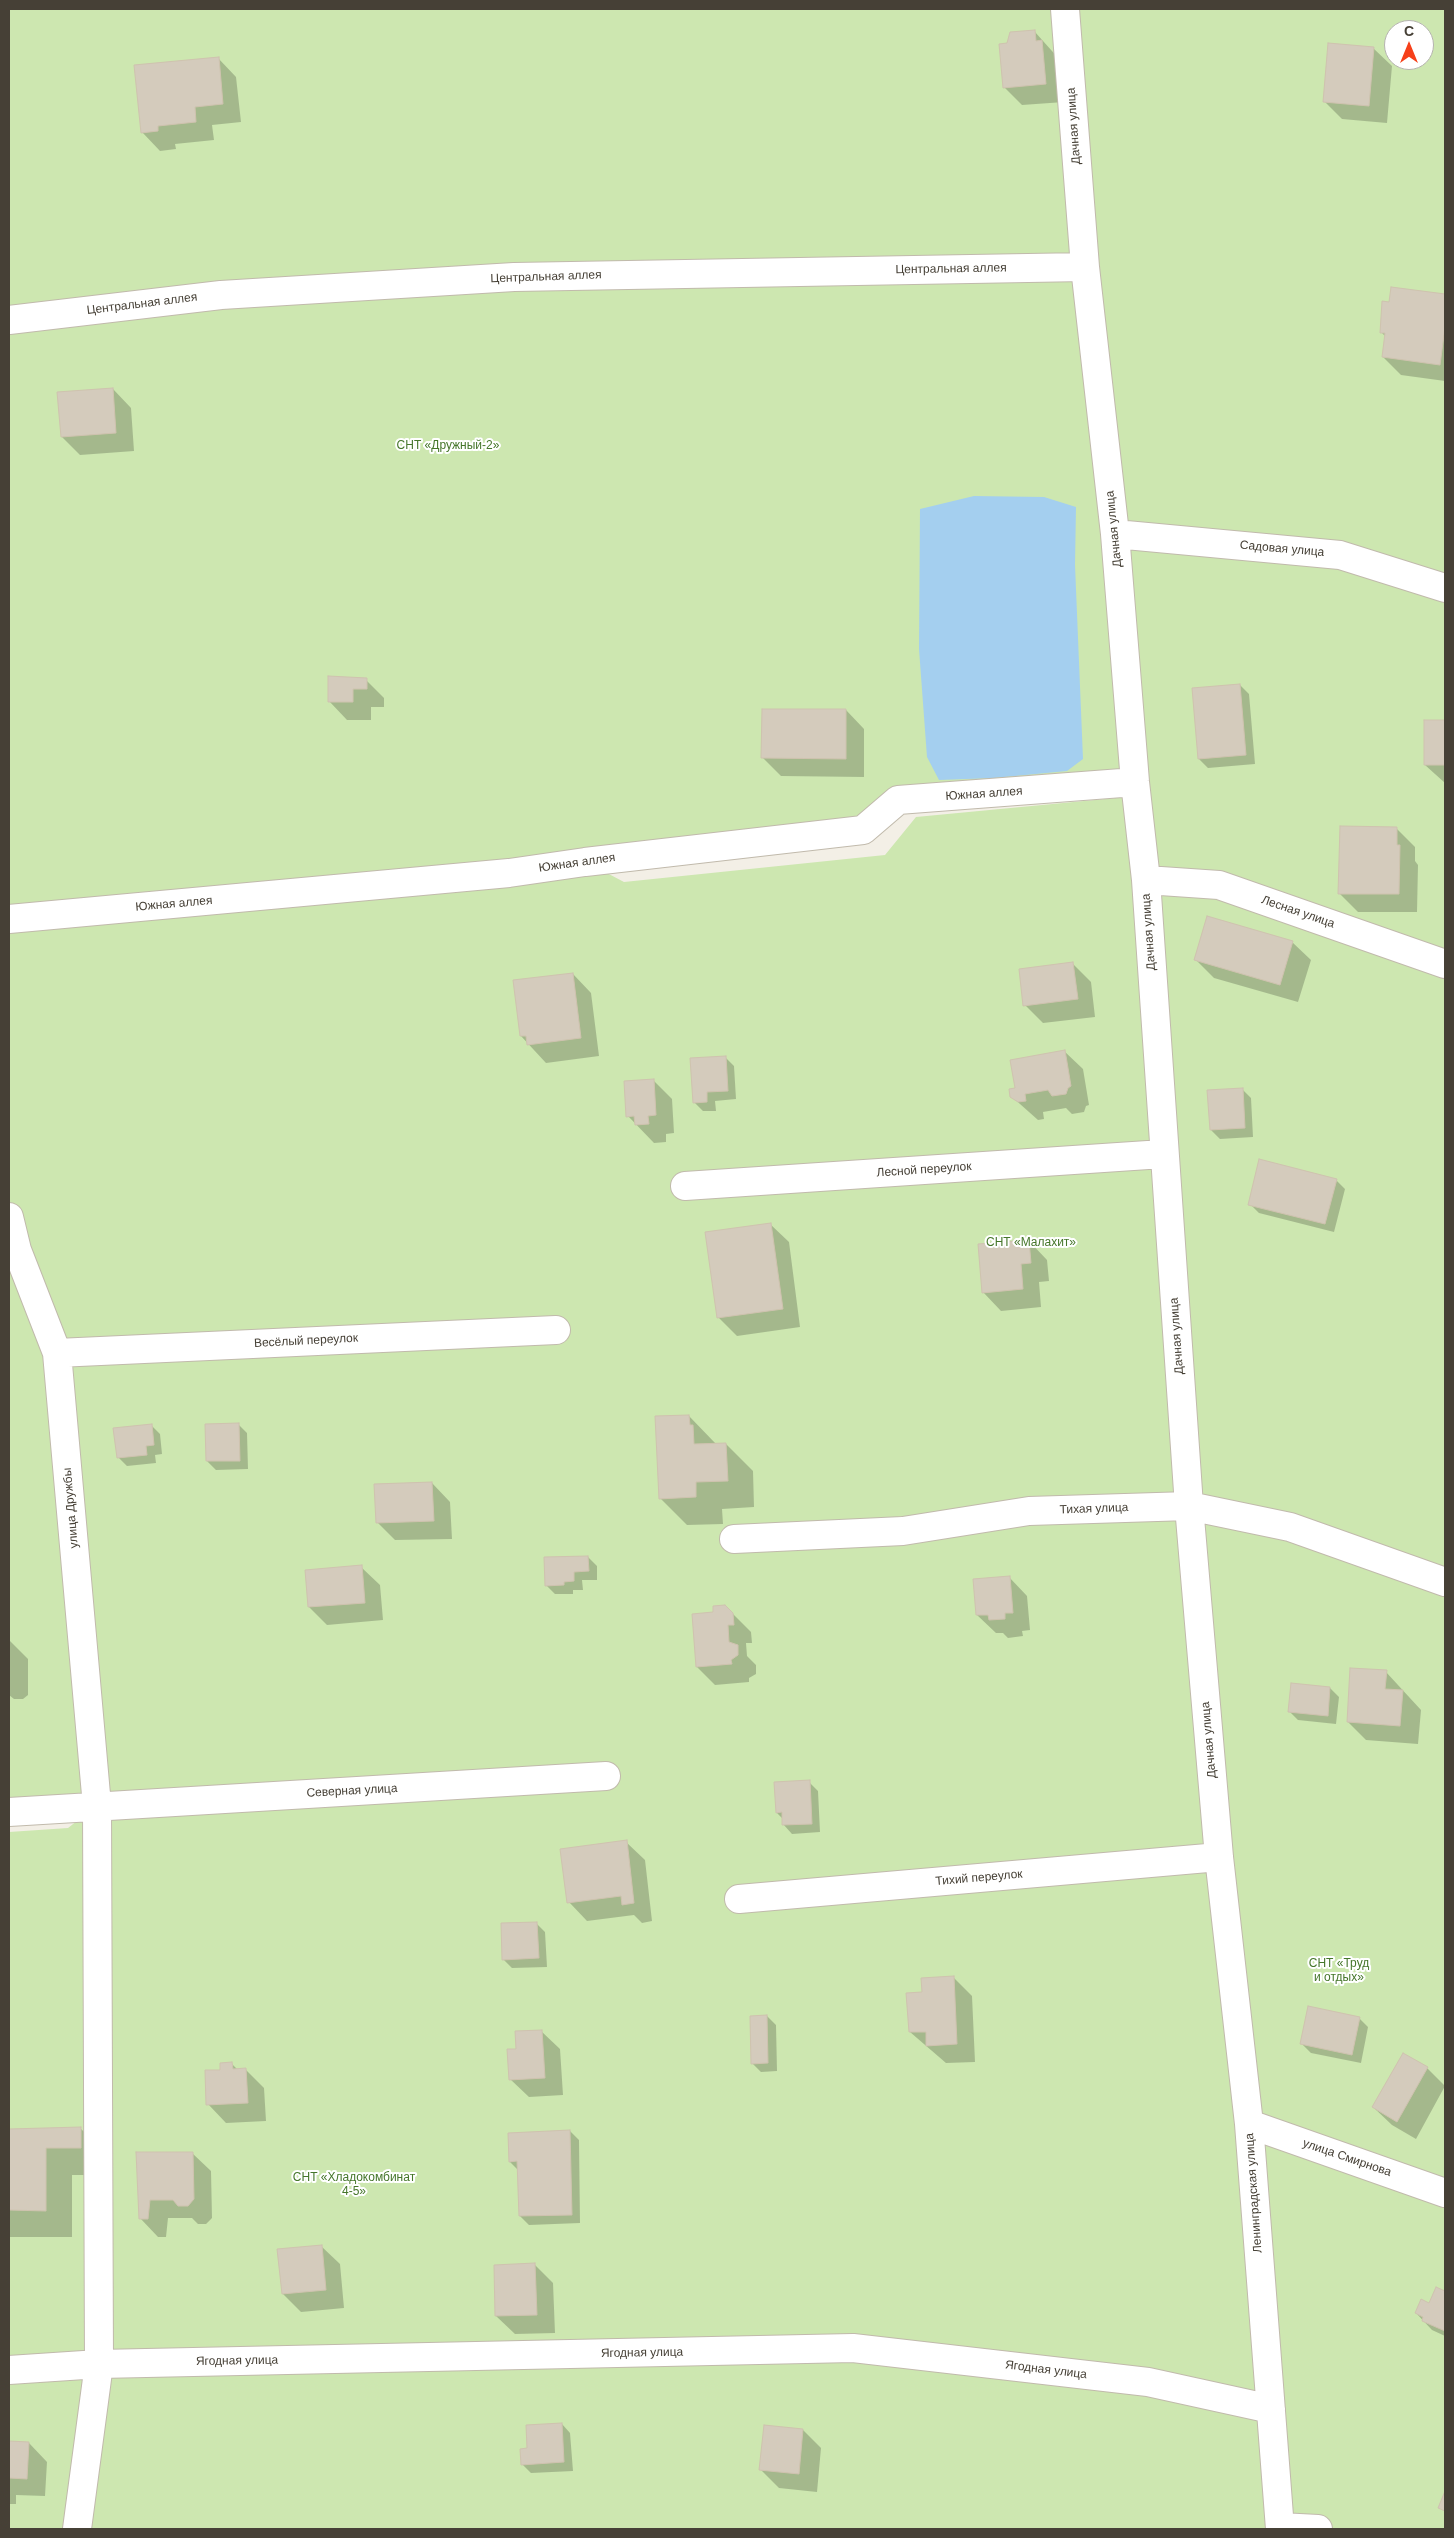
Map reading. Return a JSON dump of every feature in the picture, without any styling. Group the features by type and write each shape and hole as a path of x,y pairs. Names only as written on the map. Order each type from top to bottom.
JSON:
{"street":[{"name":"Дачная улица","path":"1065,9 1085,267 1115,534 1135,782 1146,880 1163,1154 1189,1506 1219,1857"},
{"name":"Центральная аллея","path":"9,320 221,295 514,277 1085,267"},
{"name":"Садовая улица","path":"1115,534 1340,555 1445,588"},
{"name":"Южная аллея","path":"9,919 509,873 595,860 862,830 898,800 1135,782"},
{"name":"Лесная улица","path":"1146,880 1219,885 1445,964"},
{"name":"Лесной переулок","path":"685,1186 1163,1154"},
{"name":"улица Дружбы","path":"9,1217 13,1250 57,1353 97,1806 99,2364 77,2529"},
{"name":"Весёлый переулок","path":"57,1353 556,1330"},
{"name":"Тихая улица","path":"734,1539 904,1531 1029,1511 1189,1506 1290,1527 1445,1582"},
{"name":"Северная улица","path":"9,1812 606,1776"},
{"name":"Тихий переулок","path":"739,1899 1219,1857"},
{"name":"Ленинградская улица","path":"1219,1857 1249,2124 1280,2528"},
{"name":"улица Смирнова","path":"1249,2124 1445,2193"},
{"name":"Ягодная улица","path":"9,2370 99,2364 854,2348 1148,2382 1271,2409"},
{"path":"1280,2528 1318,2529"}],"green space":[{"path":"9,9 1445,9 1445,588 1340,567 1445,603 1445,2529 9,2529 9,1832 68,1828 96,1806 9,1812","holes":["1135,783 1126,797 916,817 885,855 624,882 586,862 863,830 898,800"]}],"water":[{"path":"974,496 1044,497 1076,507 1075,565 1083,759 1067,771 994,778 939,780 927,757 919,649 920,509"}],"building":[{"path":"1035,30 1036,41 1042,40 1046,84 1003,88 999,44 1007,43 1010,32"},
{"path":"1328,43 1374,47 1369,106 1323,102"},
{"path":"219,57 223,104 195,107 196,122 158,126 158,131 141,133 134,65"},
{"path":"1391,287 1445,294 1445,327 1440,365 1382,357 1385,333 1380,333 1382,301 1389,302"},
{"path":"113,388 116,433 61,437 57,392"},
{"path":"328,676 367,678 367,689 353,689 353,702 328,702"},
{"path":"1240,684 1246,755 1198,759 1192,688"},
{"path":"762,709 846,709 846,759 761,758"},
{"path":"1424,720 1445,720 1445,765 1424,765"},
{"path":"1340,826 1397,827 1397,845 1400,845 1399,894 1338,894"},
{"path":"1207,916 1293,941 1280,985 1194,960"},
{"path":"1073,962 1078,999 1023,1006 1019,969"},
{"path":"573,973 581,1038 527,1045 526,1036 520,1036 513,980"},
{"path":"1065,1050 1071,1086 1066,1094 1052,1096 1048,1090 1025,1094 1026,1101 1018,1102 1010,1097 1009,1089 1015,1088 1010,1060"},
{"path":"726,1056 728,1091 707,1092 707,1102 693,1103 690,1058"},
{"path":"654,1079 656,1115 648,1116 649,1124 635,1125 634,1116 626,1117 624,1081"},
{"path":"1243,1088 1245,1128 1210,1130 1207,1090"},
{"path":"1259,1159 1337,1179 1325,1224 1248,1205"},
{"path":"771,1223 783,1309 717,1318 705,1232"},
{"path":"1029,1240 1031,1263 1021,1264 1023,1289 982,1293 978,1244"},
{"path":"689,1415 690,1425 693,1425 694,1444 726,1443 728,1481 696,1482 696,1497 659,1499 655,1416"},
{"path":"239,1423 240,1461 206,1461 205,1424"},
{"path":"152,1424 154,1445 146,1446 147,1455 117,1458 113,1428"},
{"path":"432,1482 434,1521 376,1523 374,1484"},
{"path":"588,1556 589,1571 574,1572 574,1581 564,1582 564,1585 545,1586 544,1557"},
{"path":"362,1565 365,1603 308,1607 305,1570"},
{"path":"1010,1576 1013,1613 1005,1613 1005,1619 989,1620 988,1615 976,1615 973,1579"},
{"path":"725,1605 733,1613 734,1625 728,1625 729,1642 738,1645 738,1655 731,1660 732,1664 696,1667 692,1614 713,1612 713,1606"},
{"path":"1350,1668 1387,1670 1385,1689 1403,1690 1400,1726 1347,1722"},
{"path":"1291,1683 1330,1687 1328,1716 1288,1712"},
{"path":"810,1780 812,1824 782,1825 782,1812 776,1813 774,1782"},
{"path":"627,1840 634,1903 622,1905 621,1896 567,1903 560,1849"},
{"path":"537,1922 539,1958 502,1960 501,1923"},
{"path":"954,1976 957,2044 926,2046 926,2032 909,2032 906,1993 922,1992 921,1978"},
{"path":"1308,2006 1360,2017 1352,2055 1300,2044"},
{"path":"767,2015 768,2063 751,2064 750,2016"},
{"path":"542,2030 545,2078 509,2080 507,2049 516,2049 515,2031"},
{"path":"1403,2053 1428,2067 1397,2122 1372,2107"},
{"path":"232,2062 233,2069 246,2068 248,2103 206,2105 205,2070 220,2070 220,2063"},
{"path":"81,2127 81,2148 46,2148 46,2211 9,2210 9,2129"},
{"path":"570,2130 572,2215 519,2216 517,2161 509,2162 508,2133"},
{"path":"136,2152 193,2152 194,2199 188,2206 178,2206 173,2200 150,2200 148,2219 139,2219"},
{"path":"322,2245 326,2290 282,2294 277,2249"},
{"path":"535,2263 537,2315 495,2316 494,2265"},
{"path":"1436,2287 1445,2291 1445,2331 1422,2321 1423,2317 1415,2313 1421,2299 1429,2303"},
{"path":"562,2423 564,2462 521,2465 520,2449 527,2448 526,2425"},
{"path":"764,2425 803,2429 799,2474 759,2470"},
{"path":"9,2441 29,2442 27,2479 9,2478"},
{"path":"1445,2491 1445,2511 1438,2508"}],"park label":[{"name":"СНТ «Дружный-2»","path":"448,446"},
{"name":"СНТ «Малахит»","path":"1031,1243"},
{"name":"СНТ «Труд и отдых»","path":"1339,1971"},
{"name":"СНТ «Хладокомбинат 4-5»","path":"354,2185"}]}
